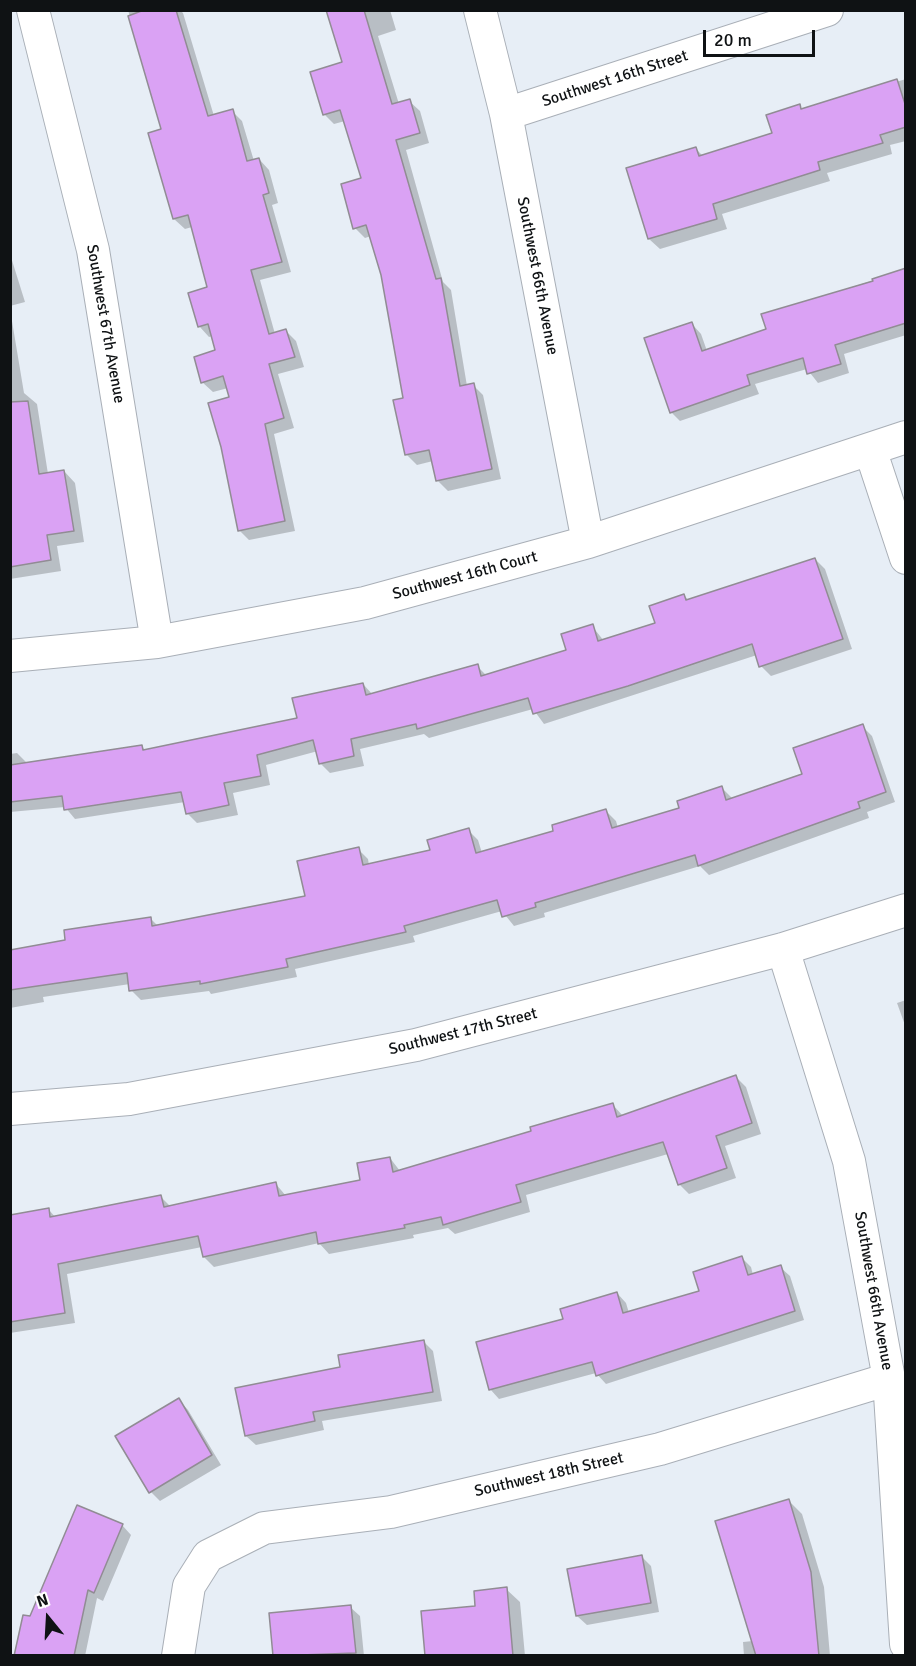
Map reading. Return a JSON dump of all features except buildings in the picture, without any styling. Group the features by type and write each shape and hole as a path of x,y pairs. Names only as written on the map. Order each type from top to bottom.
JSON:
{"street":[{"name":"Southwest 67th Avenue","path":"33,10 93,250 157,642"},
{"name":"Southwest 66th Avenue","path":"480,10 506,114 588,542"},
{"name":"Southwest 16th Street","path":"506,114 827,10"},
{"name":"Southwest 16th Court","path":"10,656 157,642 365,603 588,542 906,437"},
{"path":"870,449 906,558"},
{"name":"Southwest 17th Street","path":"10,1109 129,1099 416,1045 783,949 906,910"},
{"name":"Southwest 66th Avenue","path":"783,949 849,1161 888,1378 906,1644"},
{"name":"Southwest 18th Street","path":"178,1656 189,1586 208,1556 264,1528 391,1512 660,1449 888,1378"}]}
